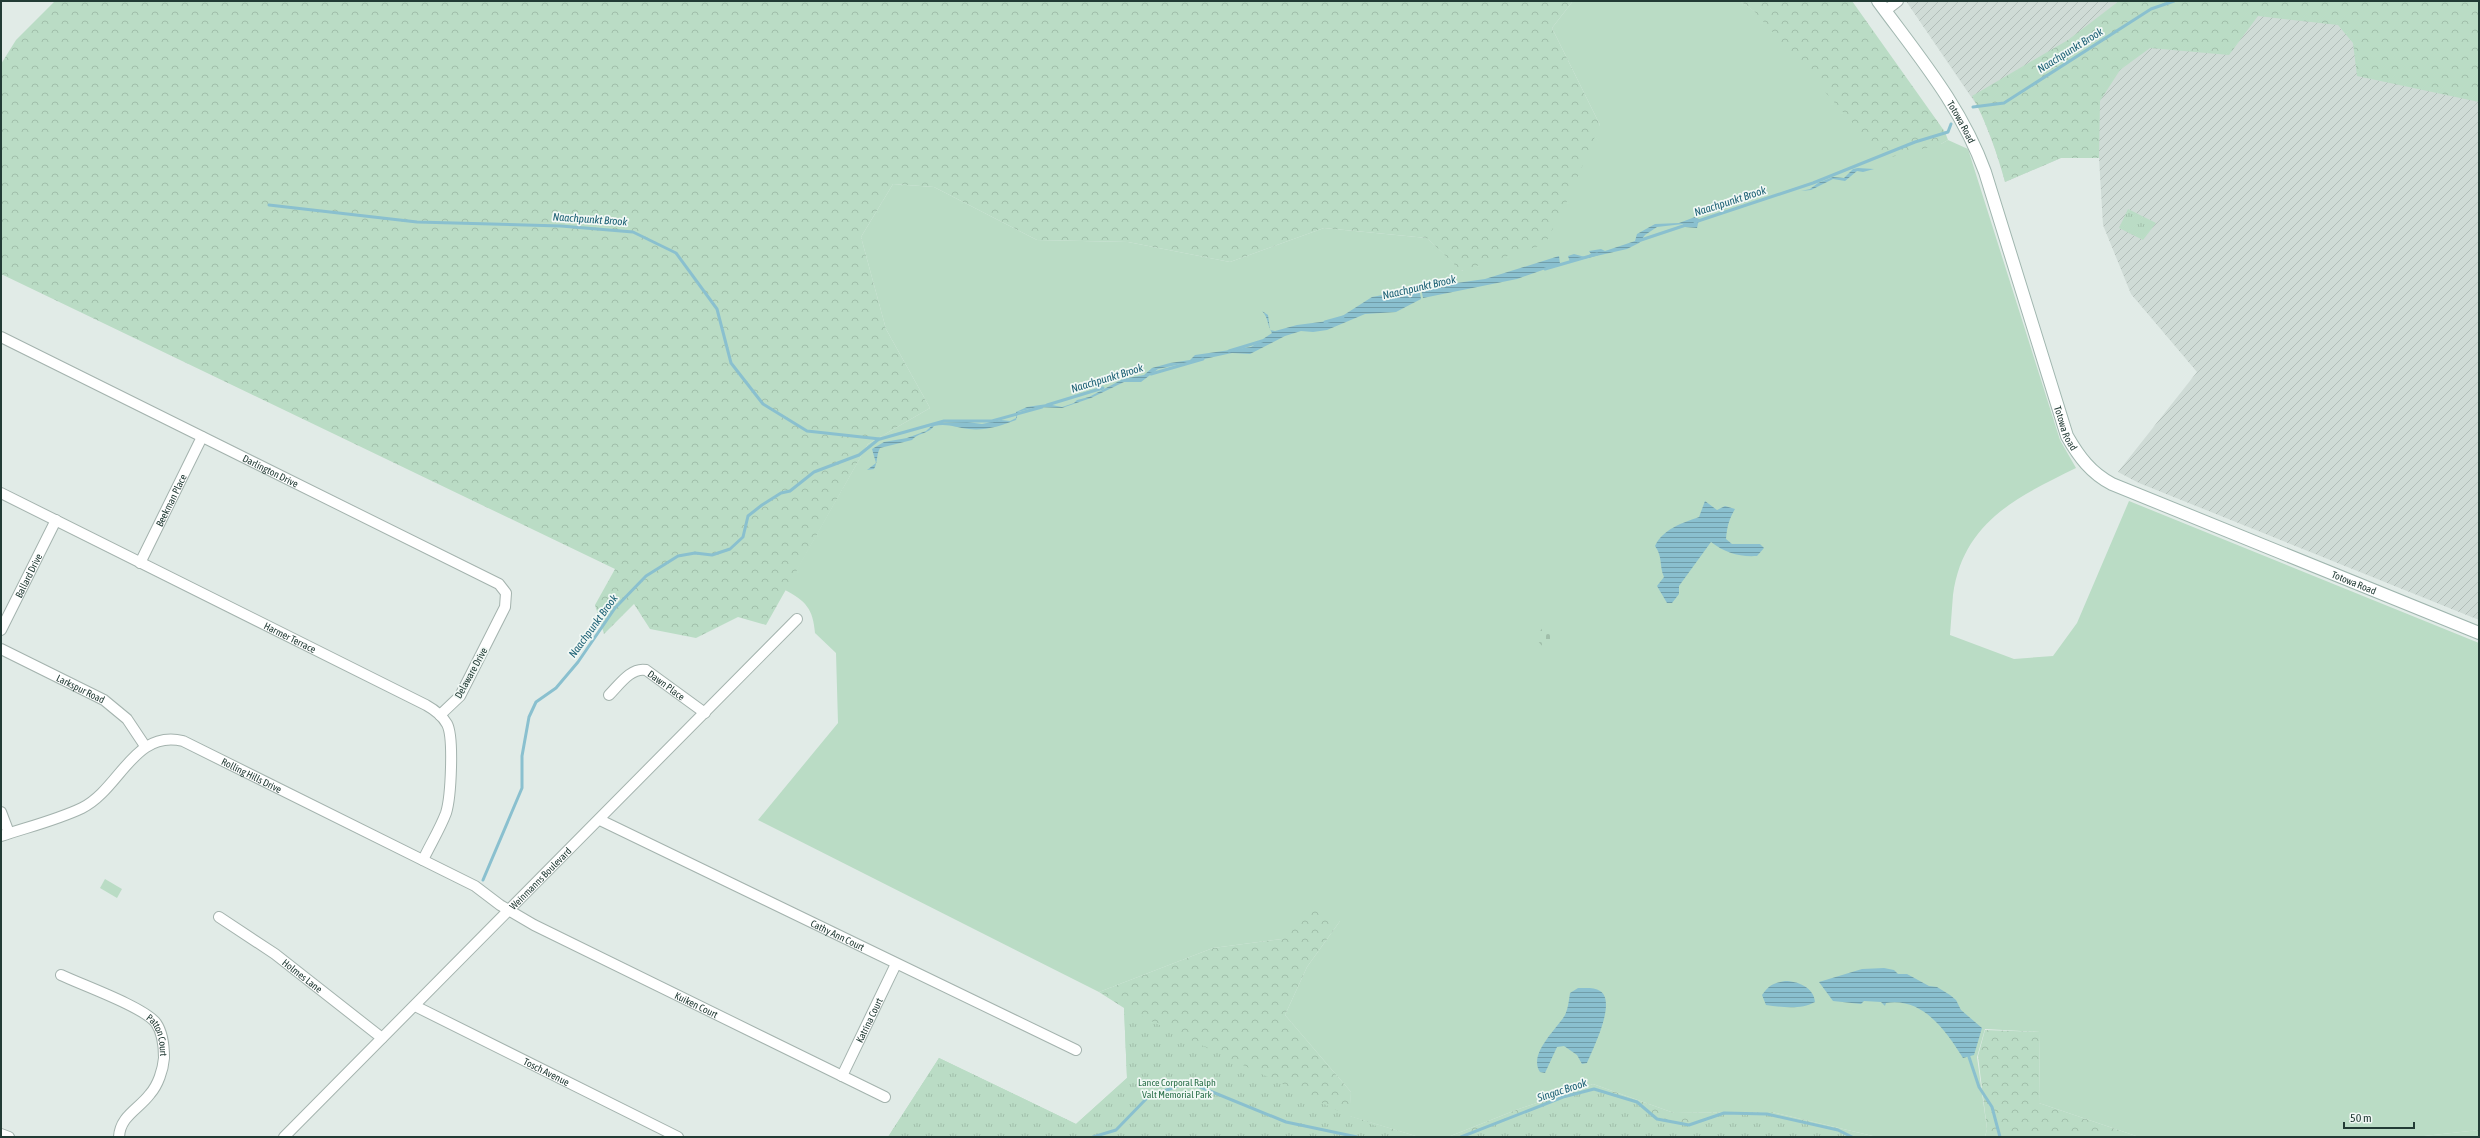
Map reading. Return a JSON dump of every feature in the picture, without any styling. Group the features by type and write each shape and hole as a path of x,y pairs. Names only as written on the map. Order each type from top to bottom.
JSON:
{"main road":[{"name":"Totowa Road","path":"1882,6 1925,64 1970,134 1985,172 2067,436 2077,454 2092,472 2112,484 2479,632"}],"street":[{"path":"1882,6 1898,1"},
{"name":"Darlington Drive","path":"1,337 499,584 506,593 506,600 496,626"},
{"name":"Beekman Place","path":"140,563 202,437"},
{"name":"Harmer Terrace","path":"1,493 419,702 440,715"},
{"name":"Ballard Drive","path":"1,630 56,520"},
{"name":"Weinmanns Boulevard","path":"284,1137 510,911 797,620"},
{"name":"Delaware Drive","path":"440,715 460,696 496,626"},
{"name":"Larkspur Road","path":"1,649 104,700 128,719 145,746"},
{"name":"Dawn Place","path":"609,695 630,674 641,669 646,670 705,713"},
{"path":"423,860 443,820 448,802 452,743 447,724 440,715"},
{"name":"Rolling Hills Drive","path":"5,835 71,812 93,801 145,746 165,739 184,740 475,886 510,911"},
{"path":"1,812 5,835"},
{"name":"Cathy Ann Court","path":"600,820 1076,1050"},
{"name":"Kuiken Court","path":"510,911 884,1097"},
{"name":"Holmes Lane","path":"219,917 274,954 382,1038"},
{"name":"Katrina Court","path":"842,1076 896,964"},
{"name":"Patton Court","path":"61,975 143,1012 155,1022 162,1038 164,1061 155,1086 150,1095 122,1123 120,1137"},
{"name":"Tosch Avenue","path":"415,1006 666,1134 678,1137"}],"shaded area":[{"path":"1906,1 2479,1 2479,620 2139,483 2118,472 2197,372 2131,294 2103,225 2099,158 2061,158 2005,182 2000,162 1980,110"}],"green space":[{"path":"55,1 1573,1 1552,28 1600,125 1569,197 1545,244 1461,271 1427,238 1324,228 1230,262 1128,242 1037,240 934,187 893,184 861,237 886,329 930,408 868,444 766,625 738,617 696,638 650,629 634,604 604,634 595,605 615,569 1,274 1,64 16,40"},
{"path":"1573,1 1740,1 1941,144 1948,140 1968,149 2060,440 2076,468 2033,490 2014,502 1996,515 1981,530 1968,548 1959,570 1953,595 1950,635 2014,659 2053,656 2077,623 2129,501 2479,643 2479,1130 2415,1137 2139,1137 2039,1103 2040,1032 1985,1029 1977,1057 1987,1129 1985,1137 1877,1137 1772,1112 1674,1113 1593,1084 1516,1110 1448,1137 1419,1137 1349,1116 1351,1092 1285,1015 1307,967 1340,921 1282,939 1213,948 1099,992 758,820 838,723 836,653 815,633 810,612 803,602 785,590 868,444 930,408 886,329 861,237 893,184 934,187 1037,240 1128,242 1230,262 1324,228 1427,238 1462,271 1600,125 1552,28"},
{"path":"1740,1 1852,1 1945,132 1948,140 1941,144 1884,159 1755,12"},
{"path":"2119,1 2479,1 2479,102 2357,76 2353,43 2338,25 2258,16 2229,55 2150,48 2120,70 2100,101 2099,158 2061,158 2005,182 1991,138 1972,96 2068,40"},
{"path":"2128,209 2156,223 2143,240 2119,228"},
{"path":"1544,626 1555,639 1545,649 1535,638"},
{"path":"105,879 122,889 117,898 100,888"},
{"path":"1315,908 1340,921 1307,967 1285,1015 1351,1092 1350,1116 1419,1137 888,1137 939,1058 1076,1124 1127,1078 1124,1008 1099,992 1213,948 1282,939"},
{"name":"Lance Corporal Ralph Valt Memorial Park","path":"1124,1008 1349,1116 1406,1137 888,1137 939,1058 1076,1124 1127,1078"},
{"path":"1985,1030 2040,1032 2039,1103 2139,1137 1985,1137 1987,1129 1978,1056"},
{"path":"1593,1084 1674,1113 1772,1112 1877,1137 1448,1137 1516,1110"},
{"path":"1594,1089 1637,1102 1657,1119 1689,1125 1724,1113 1767,1114 1838,1130 1852,1137 1461,1137 1563,1097"},
{"path":"2479,1130 2479,1137 2415,1137"}],"water":[{"path":"1853,169 1874,169 1863,172 1857,171 1845,181 1833,179 1811,190 1801,191 1810,189 1818,183 1833,177 1844,178"},
{"path":"1695,217 1699,219 1697,228 1685,227 1683,224 1657,227 1645,235 1639,243 1627,249 1570,262 1568,256 1574,254 1585,257 1591,254 1589,251 1601,249 1605,251 1635,241 1637,234 1655,224 1679,223"},
{"path":"1559,256 1560,264 1517,279 1423,298 1421,288 1485,279"},
{"path":"1419,288 1421,299 1396,312 1365,314 1327,330 1313,332 1301,331 1285,336 1250,354 1232,353 1158,369 1141,382 1124,382 1091,398 1062,408 1037,407 1018,412 1016,420 987,429 969,429 948,425 934,426 929,431 912,440 880,448 876,464 874,469 867,470 876,463 872,449 884,442 907,438 926,431 935,423 967,422 982,424 1001,420 1010,421 1016,418 1016,412 1027,407 1047,404 1062,407 1074,403 1077,400 1089,397 1123,379 1144,375 1152,368 1190,360 1195,355 1251,347 1272,333 1270,330 1275,331 1297,325 1336,320 1372,297"},
{"path":"1262,311 1268,315 1270,329 1266,316"},
{"path":"1705,501 1717,510 1725,506 1735,509 1731,516 1726,539 1732,544 1760,544 1764,548 1757,556 1744,556 1727,552 1711,542 1679,586 1679,594 1672,603 1667,603 1657,586 1664,577 1659,554 1655,546 1663,535 1674,527 1699,517"},
{"path":"1884,968 1894,970 1898,974 1907,974 1929,986 1937,987 1956,1000 1961,1010 1982,1028 1974,1055 1963,1058 1941,1027 1932,1018 1911,1005 1886,1003 1885,1006 1881,1002 1864,1001 1861,1004 1833,1001 1819,982 1862,969"},
{"path":"1785,981 1795,982 1804,986 1812,992 1815,1002 1809,1005 1797,1007 1766,1005 1762,995 1772,985"},
{"path":"1578,988 1590,988 1600,991 1605,996 1606,1004 1602,1026 1587,1063 1582,1064 1577,1055 1564,1046 1557,1047 1545,1073 1540,1072 1537,1065 1540,1050 1565,1015 1570,993"}],"waterway":[{"name":"Naachpunkt Brook","path":"1973,107 2004,103 2151,9 2174,1"},
{"name":"Naachpunkt Brook","path":"1695,222 1813,183 1915,142 1948,132 1951,124"},
{"name":"Naachpunkt Brook","path":"269,205 417,222 561,226 633,232 676,253 717,309 731,363 763,404 807,431 880,439 944,421 992,421 1042,407"},
{"name":"Naachpunkt Brook","path":"1638,241 1686,225"},
{"name":"Naachpunkt Brook","path":"1545,269 1597,254"},
{"name":"Naachpunkt Brook","path":"1325,322 1343,317"},
{"name":"Naachpunkt Brook","path":"1229,351 1262,341"},
{"name":"Naachpunkt Brook","path":"1151,374 1203,359"},
{"name":"Naachpunkt Brook","path":"1047,405 1103,388"},
{"name":"Naachpunkt Brook","path":"483,880 522,788 522,756 529,717 536,702 556,688 578,662 615,608 646,576 678,556 695,553 712,555 730,549 743,537 748,516 762,505 781,493 790,491 814,472 859,455 879,439"},
{"path":"1969,1057 1979,1087 1992,1107 2000,1137"},
{"name":"Singac Brook","path":"1093,1137 1116,1130 1148,1097 1188,1082 1286,1122 1357,1137"},
{"name":"Singac Brook","path":"1461,1137 1563,1097 1594,1089 1637,1102 1657,1119 1689,1125 1724,1113 1767,1114 1838,1130 1852,1137"}]}
